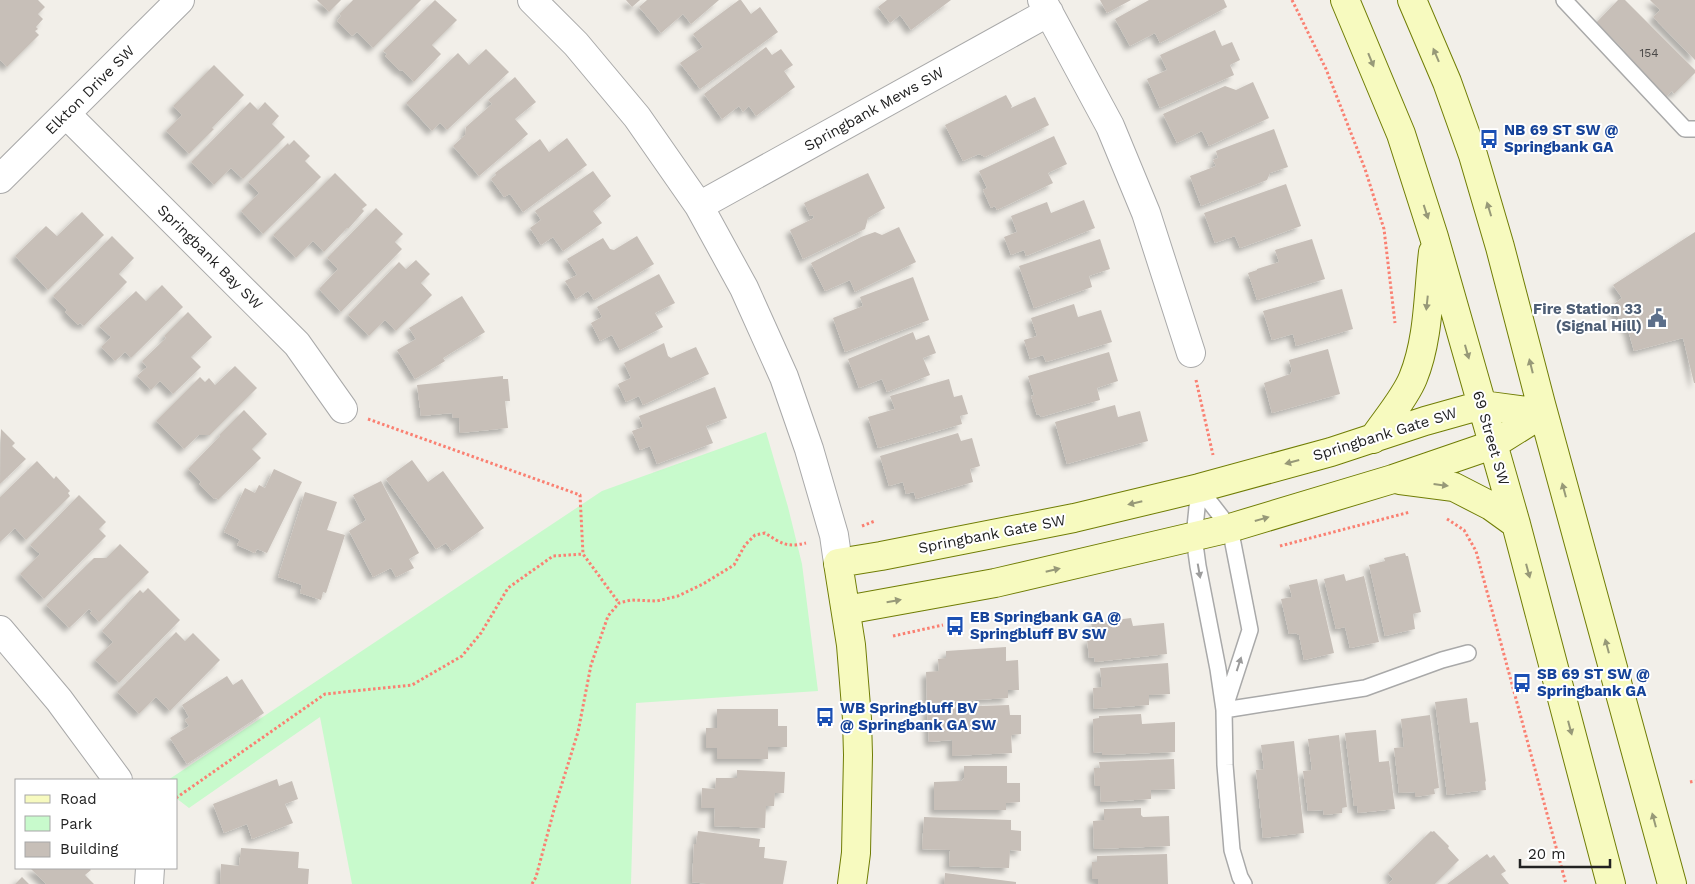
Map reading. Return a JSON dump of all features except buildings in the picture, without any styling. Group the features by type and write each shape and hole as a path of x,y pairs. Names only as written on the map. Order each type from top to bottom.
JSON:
{"main road":[{"name":"69 Street SW","path":"1345,0 1401,134 1434,238 1516,524 1611,884"},
{"path":"1412,0 1447,82 1500,247 1672,884"},
{"path":"1373,439 1413,379 1425,326 1434,238"},
{"name":"Springbank Gate SW","path":"838,563 1074,518 1209,485 1373,439 1482,405 1544,413"},
{"path":"846,610 996,583 1230,528 1393,479 1492,445 1544,413"},
{"path":"1393,479 1454,487 1491,506 1516,524"},
{"path":"838,563 851,645 858,719 856,853 852,884"}],"street":[{"name":"Elkton Drive SW","path":"0,179 180,0"},
{"path":"532,0 576,44 637,116 699,206 744,288 784,377 809,449 834,535 838,563"},
{"name":"Springbank Mews SW","path":"699,206 1045,6 1110,126 1146,213 1191,353"},
{"name":"Springbank Bay SW","path":"66,114 298,344 343,409"},
{"path":"0,630 59,700 117,779"},
{"path":"149,884 150,869"}],"lane":[{"path":"1564,0 1685,129 1695,129"},
{"path":"1209,485 1230,528 1250,630 1224,710"},
{"path":"1209,485 1194,537 1224,710 1232,850 1244,884"},
{"path":"1224,710 1365,688 1442,660 1468,653"}],"path":[{"path":"1292,0 1326,69 1368,178 1384,229 1395,324"},
{"path":"1191,353 1202,411 1209,485"},
{"path":"343,409 580,495 583,554 619,602"},
{"path":"1236,557 1415,511"},
{"path":"1441,516 1464,530 1476,551 1566,884"},
{"path":"532,884 578,732 594,658 608,616 619,602 631,600 657,601 678,596 703,584 734,565 746,545 756,535 765,533 784,545 798,545 875,521"},
{"path":"178,797 325,694 412,685 462,656 481,633 508,588 553,556 583,554"},
{"path":"893,636 950,623"},
{"path":"1690,782 1695,781"}],"green space":[{"path":"766,432 802,564 818,691 636,703 631,884 352,884 320,717 189,808 178,800 178,779 170,779 602,491"}],"place":[{"name":"NB 69 ST SW @ Springbank GA","path":"1489,139"},
{"name":"Fire Station 33 (Signal Hill)","path":"1657,318"},
{"name":"EB Springbank GA @ Springbluff BV SW","path":"955,626"},
{"name":"SB 69 ST SW @ Springbank GA","path":"1522,683"},
{"name":"WB Springbluff BV @ Springbank GA SW","path":"825,717"}]}
